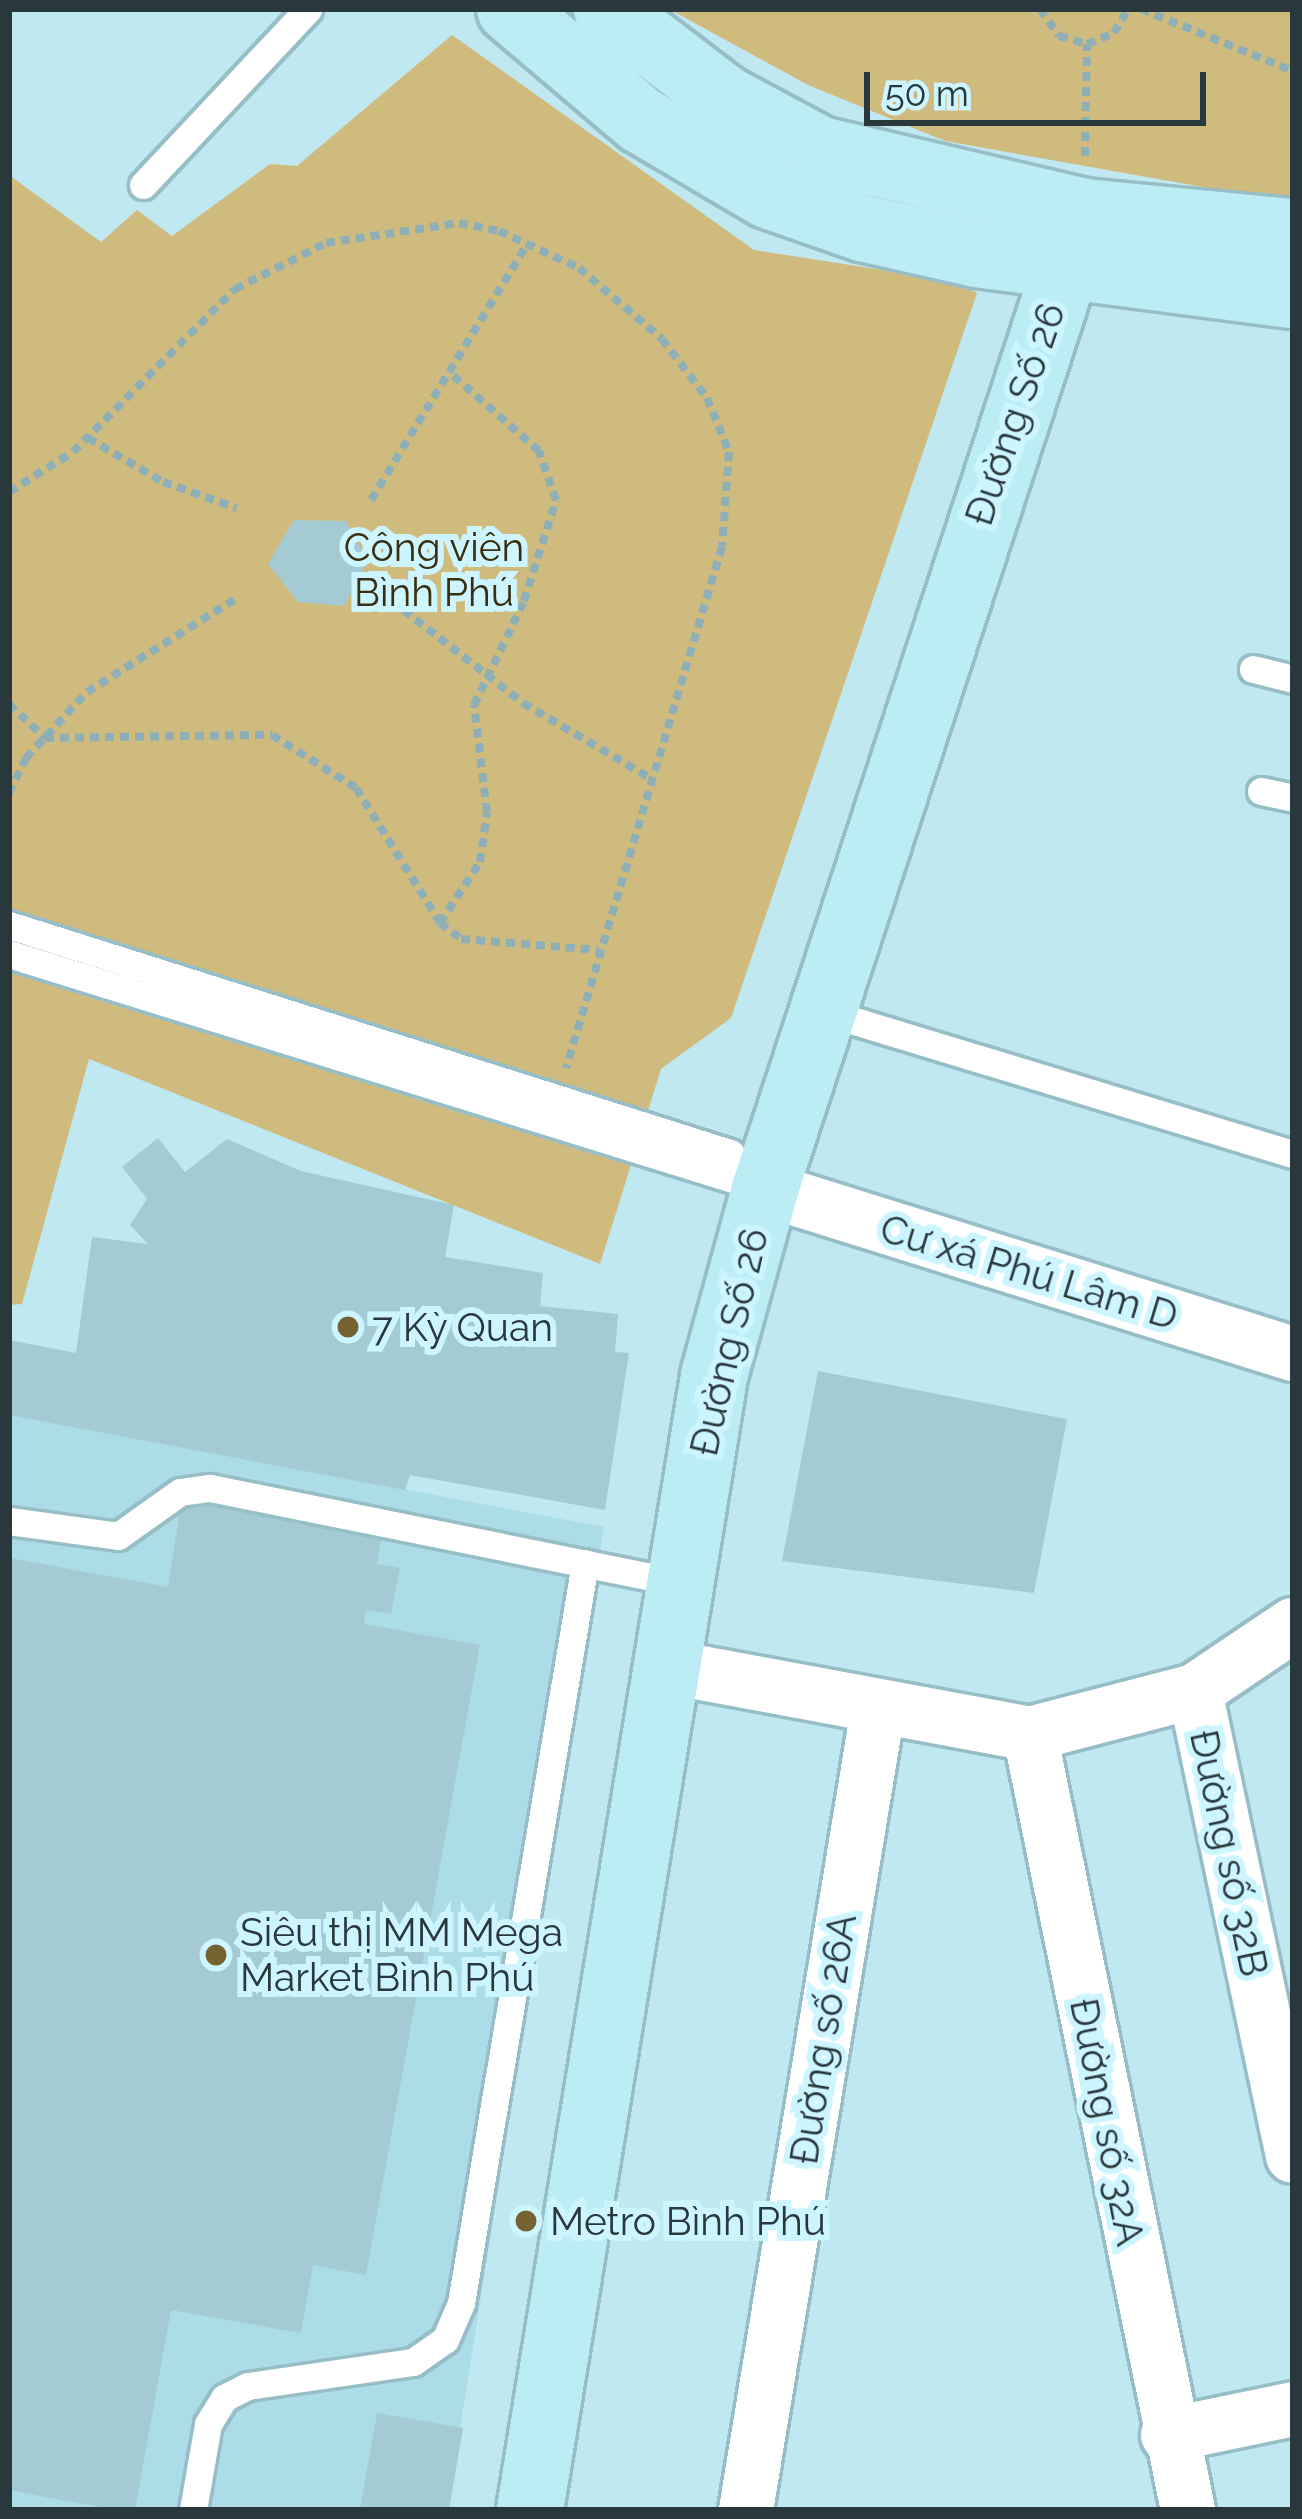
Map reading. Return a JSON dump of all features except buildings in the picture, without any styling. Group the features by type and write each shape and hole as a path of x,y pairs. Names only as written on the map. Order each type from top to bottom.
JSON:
{"street":[{"path":"509,9 641,120 769,195 862,228 1077,217 1293,232"},
{"path":"607,9 725,99 820,150 1077,217 1293,295"},
{"name":"Đường Số 26","path":"530,2510 715,1376 765,1189 1077,217"},
{"name":"Cư xá Phú Lâm D","path":"765,1189 1293,1354"},
{"path":"669,1667 1030,1734 1195,1691 1293,1625"},
{"name":"Đường số 32B","path":"1195,1691 1293,2156"},
{"name":"Đường số 26A","path":"746,2510 878,1709"},
{"name":"Đường số 32A","path":"1030,1734 1168,2434 1188,2510"},
{"path":"1168,2434 1293,2409"}],"lane":[{"path":"143,185 308,9"},
{"path":"1253,669 1293,680"},
{"path":"1261,791 1293,798"},
{"path":"9,925 730,1154 765,1189"},
{"path":"9,954 765,1189"},
{"path":"825,1012 1293,1154"},
{"path":"9,1521 118,1536 179,1492 210,1488 681,1583"},
{"path":"194,2510 208,2424 224,2398 248,2386 413,2362 445,2340 461,2303 585,1563"}],"path":[{"path":"1040,9 1058,36 1087,44 1114,33 1128,9"},
{"path":"1141,9 1293,71"},
{"path":"1077,217 1087,44"},
{"path":"9,491 88,437 203,315 282,262 326,243 459,223 528,243 621,297 662,339 706,398 729,452 710,607 648,777 558,1099"},
{"path":"371,500 528,243"},
{"path":"440,923 480,862 487,812 474,705 524,601 556,500 539,452 449,372"},
{"path":"88,437 163,482 237,508"},
{"path":"9,793 45,738 87,692 235,599"},
{"path":"392,601 488,676 648,777"},
{"path":"9,704 45,738 272,735 356,788 440,923 461,939 598,950"}],"shaded area":[{"path":"9,1415 604,1527 447,2510 9,2510"}],"green space":[{"path":"669,9 1293,9 1293,203 945,141 808,85"},
{"name":"Công viên Bình Phú","path":"452,35 754,250 953,281 977,293 731,1018 661,1069 600,1264 89,1059 22,1304 9,1305 9,175 101,242 137,210 172,236 270,164 297,166"}],"place":[{"name":"7 Kỳ Quan","path":"348,1327"},
{"name":"Siêu thị MM Mega Market Bình Phú","path":"216,1955"},
{"name":"Metro Bình Phú","path":"526,2221"}]}
